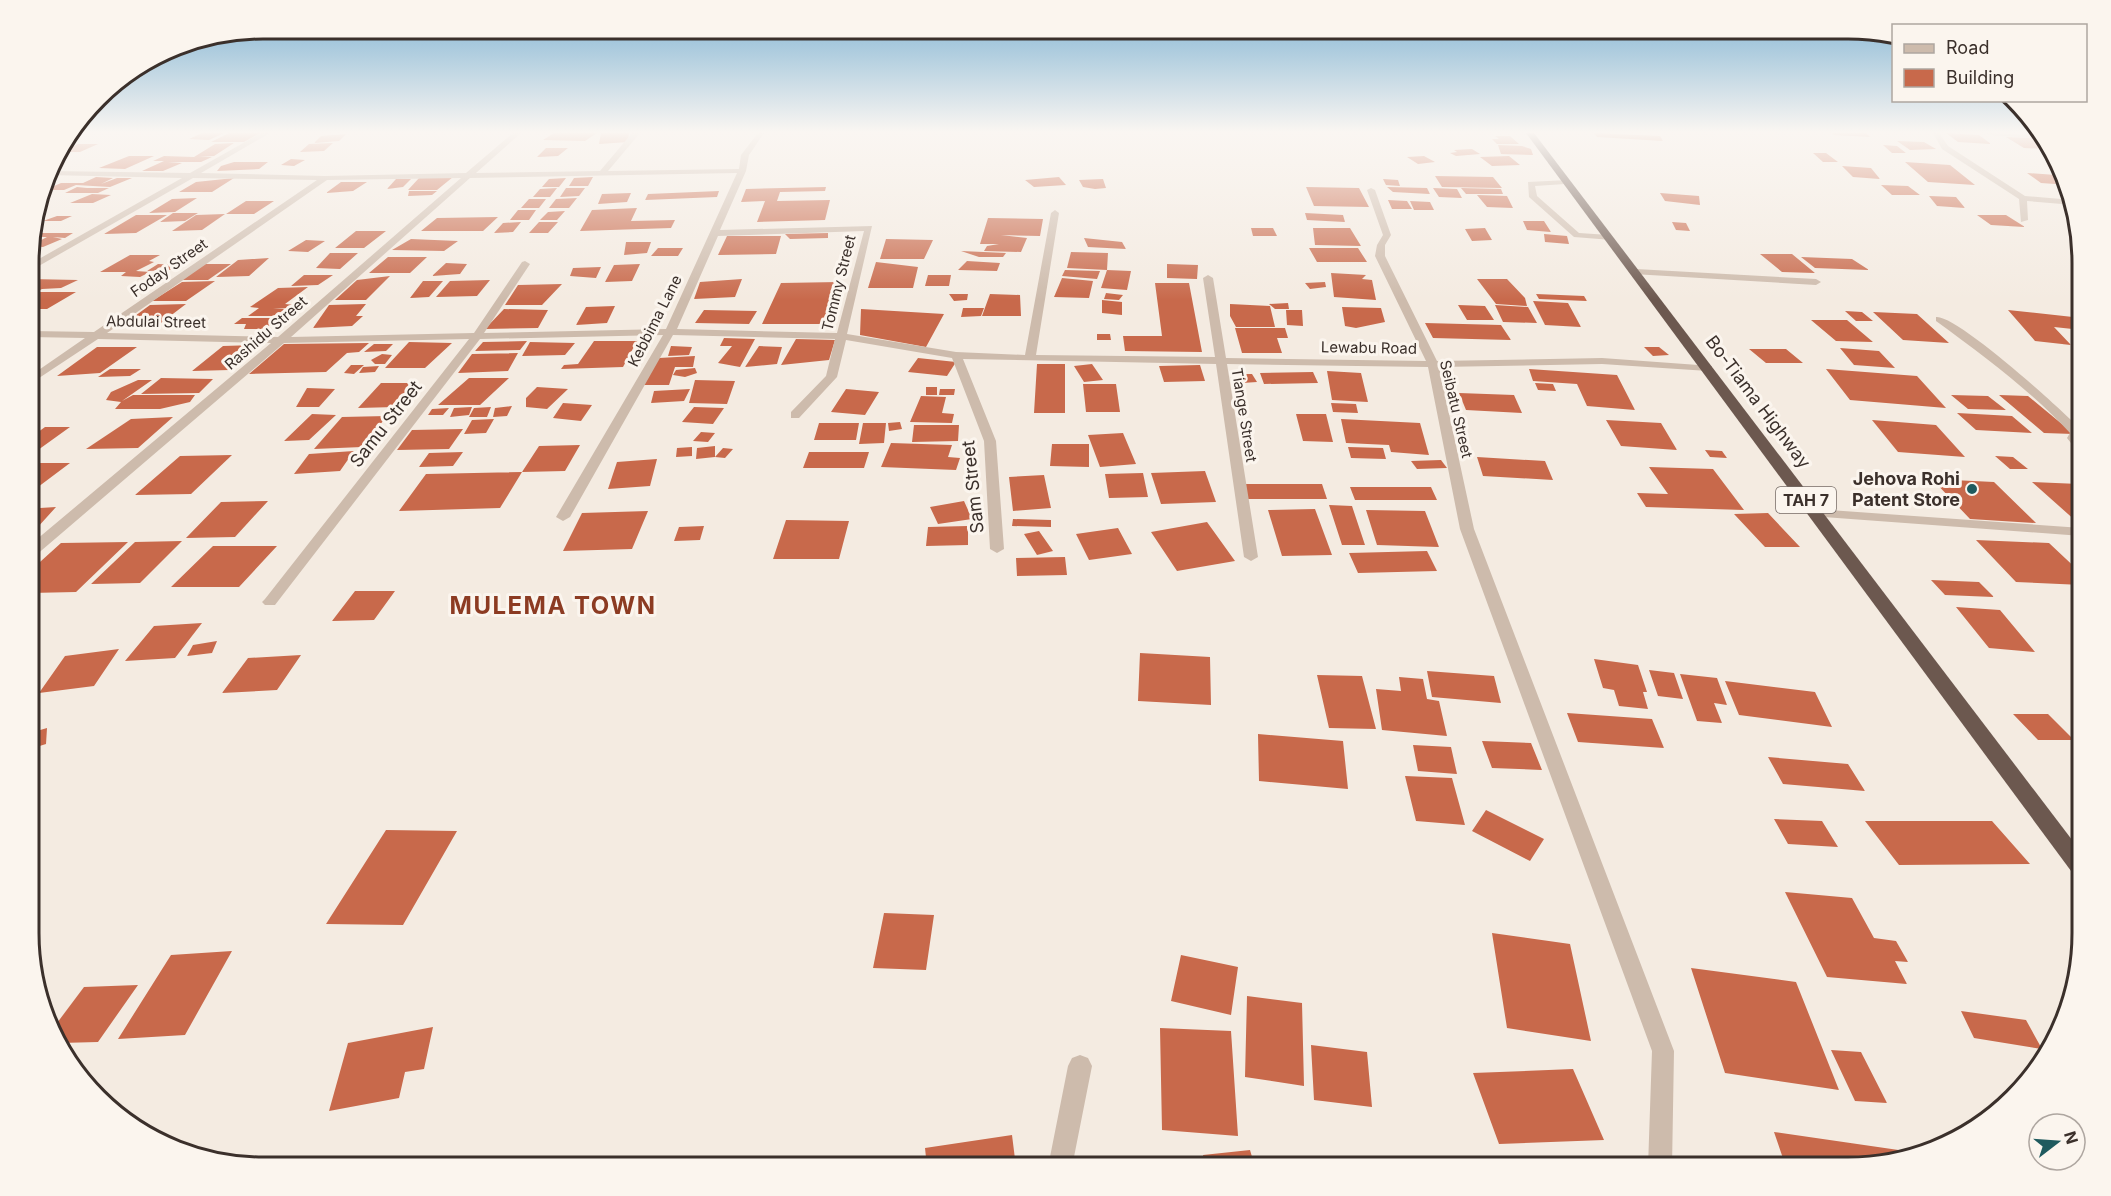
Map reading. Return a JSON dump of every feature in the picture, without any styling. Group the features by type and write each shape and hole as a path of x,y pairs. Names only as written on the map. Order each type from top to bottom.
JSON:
{"highway":[{"name":"Bo-Tiama Highway","path":"1569,189 1636,272 2072,856"}],"street":[{"path":"39,263 167,189"},
{"name":"Foday Street","path":"39,375 310,189"},
{"name":"Rashidu Street","path":"39,545 455,189"},
{"name":"Kebbima Lane","path":"563,517 670,332 734,189"},
{"path":"1532,189 1533,197 1578,235 1609,238"},
{"path":"2009,189 2023,198 2063,201"},
{"name":"Seibatu Street","path":"1371,190 1387,235 1381,245 1380,256 1433,364 1467,529 1511,640 1663,1052 1660,1157"},
{"path":"2023,198 2024,220"},
{"path":"1030,358 1055,213"},
{"name":"Tommy Street","path":"714,233 869,228 831,377 795,415"},
{"name":"Samu Street","path":"270,602 476,337 525,264"},
{"path":"1636,272 1816,282"},
{"name":"Tiange Street","path":"1208,279 1251,557"},
{"path":"1940,319 1995,358 2072,428"},
{"name":"Abdulai Street","path":"39,333 281,340 670,332"},
{"name":"Lewabu Road","path":"670,332 842,336 956,356 1433,364 1602,361 1708,368"},
{"name":"Sam Street","path":"956,356 990,441 997,549"},
{"path":"1815,513 2072,531"},
{"path":"1062,1157 1080,1066"}],"building":[{"path":"73,189 107,189 98,193 65,193"},
{"path":"184,189 217,189 212,192 179,192"},
{"path":"332,189 356,189 353,191 326,193"},
{"path":"409,189 438,189 437,190"},
{"path":"540,189 556,189 550,197 533,197"},
{"path":"565,189 584,189 579,196 560,197"},
{"path":"746,189 826,189 825,191 780,192 777,201 830,200 825,220 757,222 765,201 741,202"},
{"path":"1307,189 1359,189 1369,207 1314,206"},
{"path":"1389,189 1427,189 1430,194 1393,192"},
{"path":"1434,189 1457,189 1462,198 1439,197"},
{"path":"1462,189 1501,189 1503,194 1466,194"},
{"path":"1885,189 1912,189 1920,195 1892,195"},
{"path":"409,191 437,191 432,195 408,196"},
{"path":"719,191 717,197 645,200 648,194"},
{"path":"631,193 627,202 598,204 602,194"},
{"path":"1660,193 1699,196 1700,205 1665,201"},
{"path":"92,194 111,195 93,203 70,203"},
{"path":"1477,195 1507,196 1513,208 1487,207"},
{"path":"1929,196 1956,197 1965,208 1937,206"},
{"path":"197,198 175,212 149,213 172,199"},
{"path":"577,198 569,208 549,208 556,199"},
{"path":"529,199 546,199 539,208 521,208"},
{"path":"1388,200 1407,201 1412,209 1392,209"},
{"path":"246,201 274,201 254,214 226,214"},
{"path":"1410,201 1430,202 1434,210 1414,210"},
{"path":"637,208 631,221 675,220 671,228 580,231 592,210"},
{"path":"518,210 536,210 529,220 510,220"},
{"path":"565,211 557,220 540,220 548,212"},
{"path":"173,213 198,213 185,221 160,222"},
{"path":"1305,213 1343,215 1345,222 1307,220"},
{"path":"225,214 202,230 172,231 196,215"},
{"path":"136,215 167,215 136,233 104,234"},
{"path":"1977,215 2006,215 2025,227 1991,225"},
{"path":"57,216 72,216 61,221 43,221"},
{"path":"498,217 483,231 421,231 437,218"},
{"path":"988,218 1043,219 1040,236 1001,235 1027,238 1021,252 984,251 987,246 999,244 980,244"},
{"path":"1523,221 1544,221 1551,232 1527,230"},
{"path":"521,222 513,232 494,233 503,223"},
{"path":"539,222 558,222 548,233 529,233"},
{"path":"1672,222 1686,223 1690,231 1676,230"},
{"path":"1251,228 1273,228 1277,236 1253,236"},
{"path":"1313,228 1350,228 1361,246 1315,245"},
{"path":"1485,228 1492,240 1472,241 1465,229"},
{"path":"356,231 386,231 364,248 335,248"},
{"path":"41,233 73,233 65,238 53,237 62,239 39,247 40,241 47,237 40,237"},
{"path":"828,233 828,238 790,239 785,234"},
{"path":"1544,234 1567,236 1569,244 1545,242"},
{"path":"727,236 781,236 776,254 718,255"},
{"path":"1084,238 1122,242 1126,249 1088,247"},
{"path":"411,239 458,241 444,251 392,250"},
{"path":"886,239 933,240 924,259 880,259"},
{"path":"306,240 325,241 308,252 288,251"},
{"path":"626,242 651,242 647,253 624,255"},
{"path":"658,248 683,248 678,256 651,256"},
{"path":"1309,248 1358,248 1367,262 1317,262"},
{"path":"961,251 1006,253 1003,257 979,257"},
{"path":"1071,252 1108,253 1107,270 1067,268"},
{"path":"330,253 358,253 340,269 316,268"},
{"path":"1760,254 1792,254 1815,273 1782,272"},
{"path":"130,255 160,255 149,261 154,262 136,271 150,272 140,277 121,276 126,272 100,272"},
{"path":"388,257 427,257 410,273 369,273"},
{"path":"1801,257 1852,259 1869,270 1815,268"},
{"path":"269,258 249,276 216,277 238,260"},
{"path":"967,261 1000,263 997,271 958,270"},
{"path":"876,262 918,267 913,288 868,288"},
{"path":"446,263 467,264 460,274 432,276"},
{"path":"158,264 180,265 170,270 147,271"},
{"path":"205,264 231,264 208,280 181,280"},
{"path":"640,264 632,281 605,282 614,265"},
{"path":"1167,264 1198,265 1197,279 1167,278"},
{"path":"601,267 596,278 570,276 573,268"},
{"path":"1065,270 1100,271 1097,279 1062,276"},
{"path":"1107,270 1131,271 1127,290 1101,288"},
{"path":"1331,273 1366,275 1362,279 1372,280 1376,300 1334,297"},
{"path":"304,275 333,275 318,285 291,286"},
{"path":"928,275 951,275 949,286 925,286"},
{"path":"390,276 366,300 335,300 357,280"},
{"path":"1062,278 1093,281 1089,298 1054,297"},
{"path":"39,279 78,280 61,288 39,290"},
{"path":"742,279 735,297 694,299 700,282"},
{"path":"1477,279 1507,279 1525,298 1527,306 1496,304"},
{"path":"490,280 477,296 436,297 450,281"},
{"path":"215,281 186,301 152,301 182,282"},
{"path":"423,281 443,281 429,297 410,298"},
{"path":"839,282 824,324 762,324 781,283"},
{"path":"1325,282 1326,287 1310,289 1305,283"},
{"path":"1155,283 1189,283 1202,352 1125,351 1123,336 1162,336"},
{"path":"562,284 542,305 505,305 518,285"},
{"path":"308,287 285,304 294,305 288,308 273,308 289,309 280,316 248,316 259,308 250,307 278,288"},
{"path":"39,292 76,292 47,309 39,309"},
{"path":"1106,293 1123,295 1119,300 1104,299"},
{"path":"949,294 968,294 967,300 954,301"},
{"path":"990,294 1020,295 1021,316 982,316"},
{"path":"1536,294 1584,296 1587,301 1539,299"},
{"path":"1102,300 1122,302 1122,315 1102,313"},
{"path":"1533,301 1568,303 1581,327 1545,325"},
{"path":"1288,303 1289,309 1275,309 1269,304"},
{"path":"186,304 161,323 124,324 150,305"},
{"path":"366,304 356,316 363,316 352,326 313,328 329,305"},
{"path":"1230,304 1270,306 1275,327 1236,327 1230,316"},
{"path":"1458,305 1485,306 1494,320 1467,320"},
{"path":"1495,305 1528,307 1537,323 1503,322"},
{"path":"615,306 607,323 576,325 586,307"},
{"path":"1342,307 1381,308 1385,322 1356,328 1345,326"},
{"path":"963,308 984,308 981,316 961,317"},
{"path":"504,309 548,310 538,328 485,329"},
{"path":"861,309 944,314 926,347 860,335"},
{"path":"704,310 757,311 749,324 695,323"},
{"path":"1286,310 1302,310 1303,326 1287,325"},
{"path":"2008,310 2072,317 2072,329 2054,327 2071,345 2035,341"},
{"path":"1845,311 1862,312 1873,321 1856,321"},
{"path":"1873,312 1917,314 1949,343 1903,340"},
{"path":"242,318 279,318 265,329 244,329 246,324 234,324"},
{"path":"1811,320 1847,320 1873,342 1836,341"},
{"path":"1425,323 1501,325 1511,340 1433,338"},
{"path":"1235,328 1285,328 1288,338 1277,338 1282,353 1242,353"},
{"path":"1097,334 1110,334 1111,340 1097,340"},
{"path":"724,338 755,339 740,367 718,363 732,346 720,346"},
{"path":"796,339 835,340 829,360 781,365"},
{"path":"527,341 520,350 475,351 483,342"},
{"path":"594,341 637,341 623,367 561,369 564,365 578,364"},
{"path":"409,342 452,343 425,368 385,368"},
{"path":"530,342 575,343 565,355 522,356"},
{"path":"369,343 359,352 347,353 326,372 249,374 284,344"},
{"path":"374,344 393,344 386,351 364,352"},
{"path":"258,345 229,370 192,371 223,346"},
{"path":"671,346 692,347 689,355 668,356"},
{"path":"759,346 782,347 777,364 745,367"},
{"path":"97,347 137,347 100,373 57,376"},
{"path":"1644,347 1659,347 1669,355 1653,356"},
{"path":"1840,348 1879,351 1895,368 1854,365"},
{"path":"1749,349 1786,349 1803,363 1766,363"},
{"path":"518,353 508,371 458,373 472,354"},
{"path":"382,354 392,355 385,364 375,364 371,360"},
{"path":"695,356 693,367 675,367 669,385 641,385 659,358"},
{"path":"918,358 956,362 947,376 908,372"},
{"path":"1037,364 1065,364 1065,413 1034,413"},
{"path":"1092,364 1103,380 1084,382 1074,366"},
{"path":"351,365 364,365 354,374 344,373"},
{"path":"1200,365 1205,381 1164,382 1159,366"},
{"path":"379,366 375,372 359,373 363,367"},
{"path":"695,368 697,373 685,377 673,375 676,370"},
{"path":"110,369 141,369 130,376 98,377"},
{"path":"1529,369 1617,375 1635,410 1587,406 1577,384 1533,381"},
{"path":"1826,369 1917,376 1946,408 1850,400"},
{"path":"1327,371 1361,373 1368,402 1332,400"},
{"path":"1313,372 1318,383 1264,384 1260,373"},
{"path":"1237,374 1252,374 1257,382 1242,383"},
{"path":"161,378 213,379 199,393 141,394"},
{"path":"469,378 509,378 480,405 438,405"},
{"path":"138,380 152,380 122,401 133,395 195,395 190,402 160,409 115,409 121,402 106,400 111,392"},
{"path":"695,380 735,381 727,404 689,403"},
{"path":"381,383 416,383 395,407 358,408"},
{"path":"1535,383 1553,384 1556,391 1538,390"},
{"path":"1083,384 1116,384 1120,412 1086,412"},
{"path":"537,387 568,389 547,409 526,407 526,398"},
{"path":"926,387 937,387 937,395 926,395"},
{"path":"307,388 335,389 319,407 296,407"},
{"path":"690,389 684,401 651,403 654,391"},
{"path":"846,389 879,392 865,415 831,412"},
{"path":"940,389 955,389 954,395 939,395"},
{"path":"1459,393 1514,395 1522,413 1466,410"},
{"path":"1951,395 1988,396 2006,410 1968,409"},
{"path":"1999,395 2028,396 2072,434 2044,433"},
{"path":"921,396 946,397 942,413 954,414 952,423 910,422"},
{"path":"563,403 592,405 581,421 553,418"},
{"path":"1331,403 1356,404 1358,413 1333,412"},
{"path":"512,406 507,416 493,417 495,408"},
{"path":"472,407 469,415 450,417 454,408"},
{"path":"491,407 487,417 469,417 474,408"},
{"path":"694,407 724,408 713,424 682,422"},
{"path":"449,408 443,415 428,415 432,409"},
{"path":"1957,413 2012,416 2032,433 1976,430"},
{"path":"312,414 336,415 309,440 284,441"},
{"path":"1296,414 1326,414 1333,442 1303,441"},
{"path":"387,416 362,447 314,449 342,417"},
{"path":"173,417 138,448 86,449 131,419"},
{"path":"494,419 486,433 464,434 472,420"},
{"path":"1341,419 1420,423 1429,455 1391,452 1389,445 1346,443"},
{"path":"1606,420 1661,423 1677,450 1621,446"},
{"path":"1872,420 1936,425 1965,457 1898,452"},
{"path":"900,422 902,429 889,431 888,423"},
{"path":"819,423 859,423 856,440 814,440"},
{"path":"863,423 886,423 884,443 859,444"},
{"path":"914,425 959,425 958,441 912,442"},
{"path":"45,427 70,427 39,449 39,431"},
{"path":"463,429 449,449 397,450 412,430"},
{"path":"701,432 715,433 708,442 693,441"},
{"path":"1123,433 1136,464 1100,467 1088,435"},
{"path":"891,443 952,445 948,457 960,458 956,470 881,467"},
{"path":"1052,444 1089,444 1089,467 1050,466"},
{"path":"580,445 565,471 522,472 539,446"},
{"path":"715,446 715,457 696,459 697,448"},
{"path":"692,447 692,456 676,457 677,448"},
{"path":"1348,447 1383,448 1386,459 1351,458"},
{"path":"723,448 733,449 725,458 715,457"},
{"path":"1705,450 1722,451 1727,458 1710,457"},
{"path":"354,451 340,471 294,474 309,454"},
{"path":"463,452 453,466 419,467 429,453"},
{"path":"809,452 869,452 864,468 803,468"},
{"path":"232,455 191,494 135,495 180,456"},
{"path":"1995,456 2013,457 2028,469 2010,469"},
{"path":"1477,457 1545,461 1553,480 1483,476"},
{"path":"657,459 650,486 608,489 617,462"},
{"path":"1441,460 1447,468 1417,469 1411,461"},
{"path":"39,463 70,463 39,486"},
{"path":"1649,467 1713,469 1744,510 1646,507 1637,493 1668,494"},
{"path":"1205,471 1216,502 1161,504 1151,473"},
{"path":"522,472 500,508 399,511 426,474"},
{"path":"1143,473 1148,497 1109,498 1105,474"},
{"path":"1044,475 1051,508 1013,511 1009,477"},
{"path":"1932,479 1994,482 2036,523 1970,519"},
{"path":"2032,482 2072,484 2072,518"},
{"path":"1244,484 1322,484 1327,499 1248,499"},
{"path":"1350,487 1431,487 1437,500 1355,500"},
{"path":"268,501 235,537 186,538 221,502"},
{"path":"964,501 972,519 938,524 930,507"},
{"path":"1329,505 1352,506 1365,545 1342,545"},
{"path":"56,507 39,526 39,509"},
{"path":"1315,509 1332,555 1282,556 1268,510"},
{"path":"1366,510 1425,511 1439,547 1377,545"},
{"path":"648,511 632,549 563,551 582,513"},
{"path":"1768,513 1800,547 1765,547 1734,514"},
{"path":"1013,519 1051,520 1051,527 1012,526"},
{"path":"786,520 849,521 839,559 773,559"},
{"path":"1207,522 1235,561 1177,571 1151,532"},
{"path":"704,526 700,540 674,541 679,527"},
{"path":"968,526 968,545 926,546 928,527"},
{"path":"1118,528 1132,554 1089,560 1076,534"},
{"path":"1039,531 1053,551 1037,555 1024,534"},
{"path":"1976,540 2049,543 2072,565 2072,585 2016,582"},
{"path":"182,541 140,583 91,584 135,542"},
{"path":"128,542 76,592 39,593 39,563 61,543"},
{"path":"213,546 277,546 239,587 171,587"},
{"path":"1427,551 1437,571 1358,573 1349,553"},
{"path":"1065,557 1067,575 1017,576 1016,558"},
{"path":"1931,580 1979,582 1994,597 1945,595"},
{"path":"355,591 395,591 374,620 332,621"},
{"path":"1956,607 2000,610 2035,652 1989,648"},
{"path":"202,623 175,658 125,661 154,626"},
{"path":"217,641 212,653 187,656 193,645"},
{"path":"119,649 94,686 39,693 65,656"},
{"path":"1140,653 1210,657 1211,705 1138,701"},
{"path":"301,655 277,690 222,693 248,658"},
{"path":"1594,659 1638,665 1647,692 1643,692 1648,709 1619,706 1614,690 1603,688"},
{"path":"1649,670 1674,673 1683,699 1658,696"},
{"path":"1427,671 1494,676 1501,703 1432,697"},
{"path":"1680,674 1717,678 1727,705 1714,703 1722,723 1697,721"},
{"path":"1317,675 1362,676 1376,729 1329,728"},
{"path":"1399,677 1423,679 1427,699 1439,701 1447,736 1382,730 1376,689 1401,691"},
{"path":"1725,681 1815,692 1832,727 1739,715"},
{"path":"1567,713 1652,719 1664,748 1578,742"},
{"path":"2013,714 2048,714 2072,738 2072,740 2038,740"},
{"path":"47,728 46,744 39,746 39,730"},
{"path":"1258,734 1343,741 1348,789 1259,781"},
{"path":"1482,741 1531,743 1542,770 1492,768"},
{"path":"1413,745 1451,747 1457,774 1418,771"},
{"path":"1768,757 1848,764 1865,791 1783,784"},
{"path":"1405,776 1452,778 1465,825 1416,821"},
{"path":"1486,810 1544,839 1530,861 1472,831"},
{"path":"1774,819 1822,821 1838,847 1788,844"},
{"path":"1865,821 1992,821 2030,864 1899,865"},
{"path":"386,830 457,831 403,925 326,924"},
{"path":"1785,892 1852,898 1874,938 1896,941 1908,962 1895,961 1907,984 1827,977"},
{"path":"884,913 934,915 926,970 873,968"},
{"path":"1492,933 1570,944 1591,1041 1507,1028"},
{"path":"232,951 185,1035 118,1039 171,955"},
{"path":"1181,955 1238,967 1231,1015 1171,1001"},
{"path":"1691,968 1796,982 1839,1090 1725,1073"},
{"path":"138,985 98,1042 68,1043 58,1022 84,987"},
{"path":"1247,996 1302,1003 1304,1086 1245,1077"},
{"path":"1961,1011 2026,1020 2041,1047 2040,1049 1974,1038"},
{"path":"433,1027 424,1069 405,1072 399,1098 329,1111 348,1043"},
{"path":"1160,1028 1231,1031 1238,1136 1162,1130"},
{"path":"1311,1045 1367,1052 1372,1107 1314,1100"},
{"path":"1831,1050 1861,1052 1887,1103 1855,1101"},
{"path":"1573,1069 1604,1140 1499,1144 1473,1073"},
{"path":"1774,1132 1901,1150 1863,1157 1783,1157"},
{"path":"1012,1135 1015,1157 926,1157 925,1148"},
{"path":"1250,1150 1252,1157 1203,1157 1203,1155"}],"place":[{"name":"Jehova Rohi Patent Store","path":"1972,489"}],"district":[{"name":"MULEMA TOWN","path":"553,606"}]}
